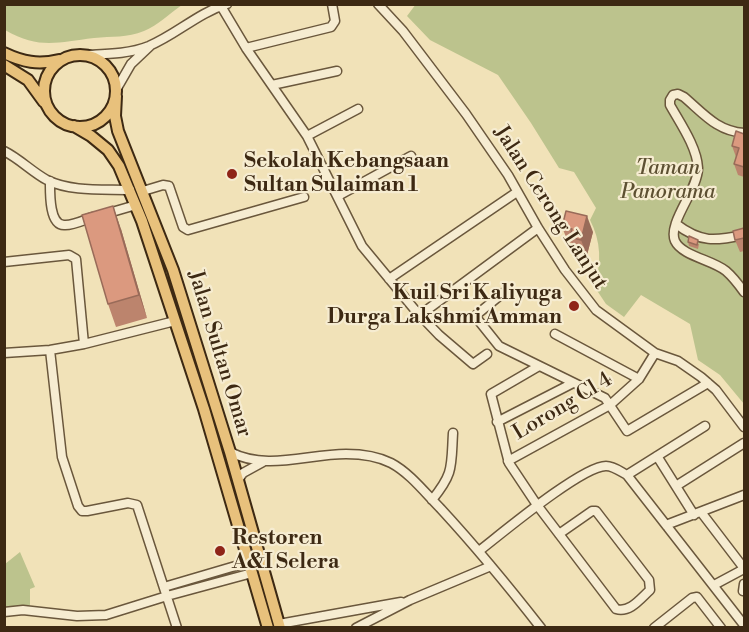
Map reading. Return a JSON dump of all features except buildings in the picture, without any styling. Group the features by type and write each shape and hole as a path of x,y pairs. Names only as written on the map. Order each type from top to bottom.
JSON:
{"main road":[{"path":"4,52 23,61 34,63 61,60 77,55 97,59 114,77 116,93 112,106 106,116 96,123 86,126 67,125 54,117 28,80 4,64"},
{"path":"46,105 45,79 54,65 61,60"},
{"name":"Jalan Sultan Omar","path":"116,93 118,131 173,270 230,452 280,626"},
{"path":"74,126 108,150 136,205 204,409 268,627"}],"street":[{"path":"246,48 331,27 335,21 332,4"},
{"name":"Jalan Cerong Lanjut","path":"378,4 403,31 461,106 565,270 596,310 655,353 678,361 708,383 744,427"},
{"path":"116,93 131,64 150,45 204,13 224,5 246,48 307,136 362,246 420,315 472,364 487,354"},
{"path":"85,55 116,54 150,45"},
{"path":"272,86 337,70"},
{"path":"744,133 731,132 718,126 684,97 673,95 670,100 670,105 690,143 698,165 698,174 692,192 676,224 673,235 676,243 683,250 713,262 726,271 744,292"},
{"path":"307,136 358,109"},
{"path":"4,151 50,181 93,189 130,190"},
{"path":"338,196 411,156"},
{"path":"50,181 53,218 58,224 64,225 136,205"},
{"path":"143,192 163,185 170,186 183,227 188,230 304,197"},
{"path":"389,279 517,192"},
{"path":"676,224 690,235 702,239 718,240 744,235"},
{"path":"420,315 538,228"},
{"path":"4,262 73,255 76,259 84,344"},
{"path":"503,293 477,314 476,318 499,346 605,398 626,430 629,431 708,383"},
{"path":"4,353 50,350 84,344 175,321"},
{"path":"555,334 639,379"},
{"path":"50,350 62,457 78,506 82,511 87,511 133,502 137,505 177,627"},
{"name":"Lorong Cl 4","path":"508,461 610,405 639,379 655,353"},
{"path":"539,366 491,394 508,461 537,505 559,534 616,609 623,611 629,609 650,590 649,580 596,511 592,511 559,534"},
{"path":"497,422 573,383"},
{"path":"627,475 705,426"},
{"path":"432,500 446,483 450,473 453,433"},
{"path":"676,486 744,443"},
{"path":"230,452 239,457 263,462 346,454 370,456 393,464 432,500 479,551 541,627"},
{"path":"657,456 676,486 743,567 742,570 714,585"},
{"path":"238,480 243,473 263,462"},
{"path":"479,551 537,505 595,469 608,466 627,475 744,625"},
{"path":"666,525 744,495"},
{"path":"356,627 410,600 491,566"},
{"path":"4,612 23,610 76,616 106,615 165,591 250,568"},
{"path":"654,627 692,598 697,597 719,627"},
{"path":"280,626 410,600"}],"green space":[{"path":"5,4 182,5 154,26 138,33 49,43 29,40 5,30"},
{"name":"Taman Panorama","path":"416,4 744,5 744,404 720,375 698,360 690,324 641,295 624,317 606,304 594,286 599,253 590,220 596,208 574,172 559,168 498,75 430,40 407,16"},
{"path":"20,552 35,587 30,589 30,605 5,609 5,564"}],"place":[{"name":"Sekolah Kebangsaan Sultan Sulaiman 1","path":"232,174"},
{"name":"Kuil Sri Kaliyuga Durga Lakshmi Amman","path":"574,306"},
{"name":"Restoren A&I Selera","path":"220,551"}]}
